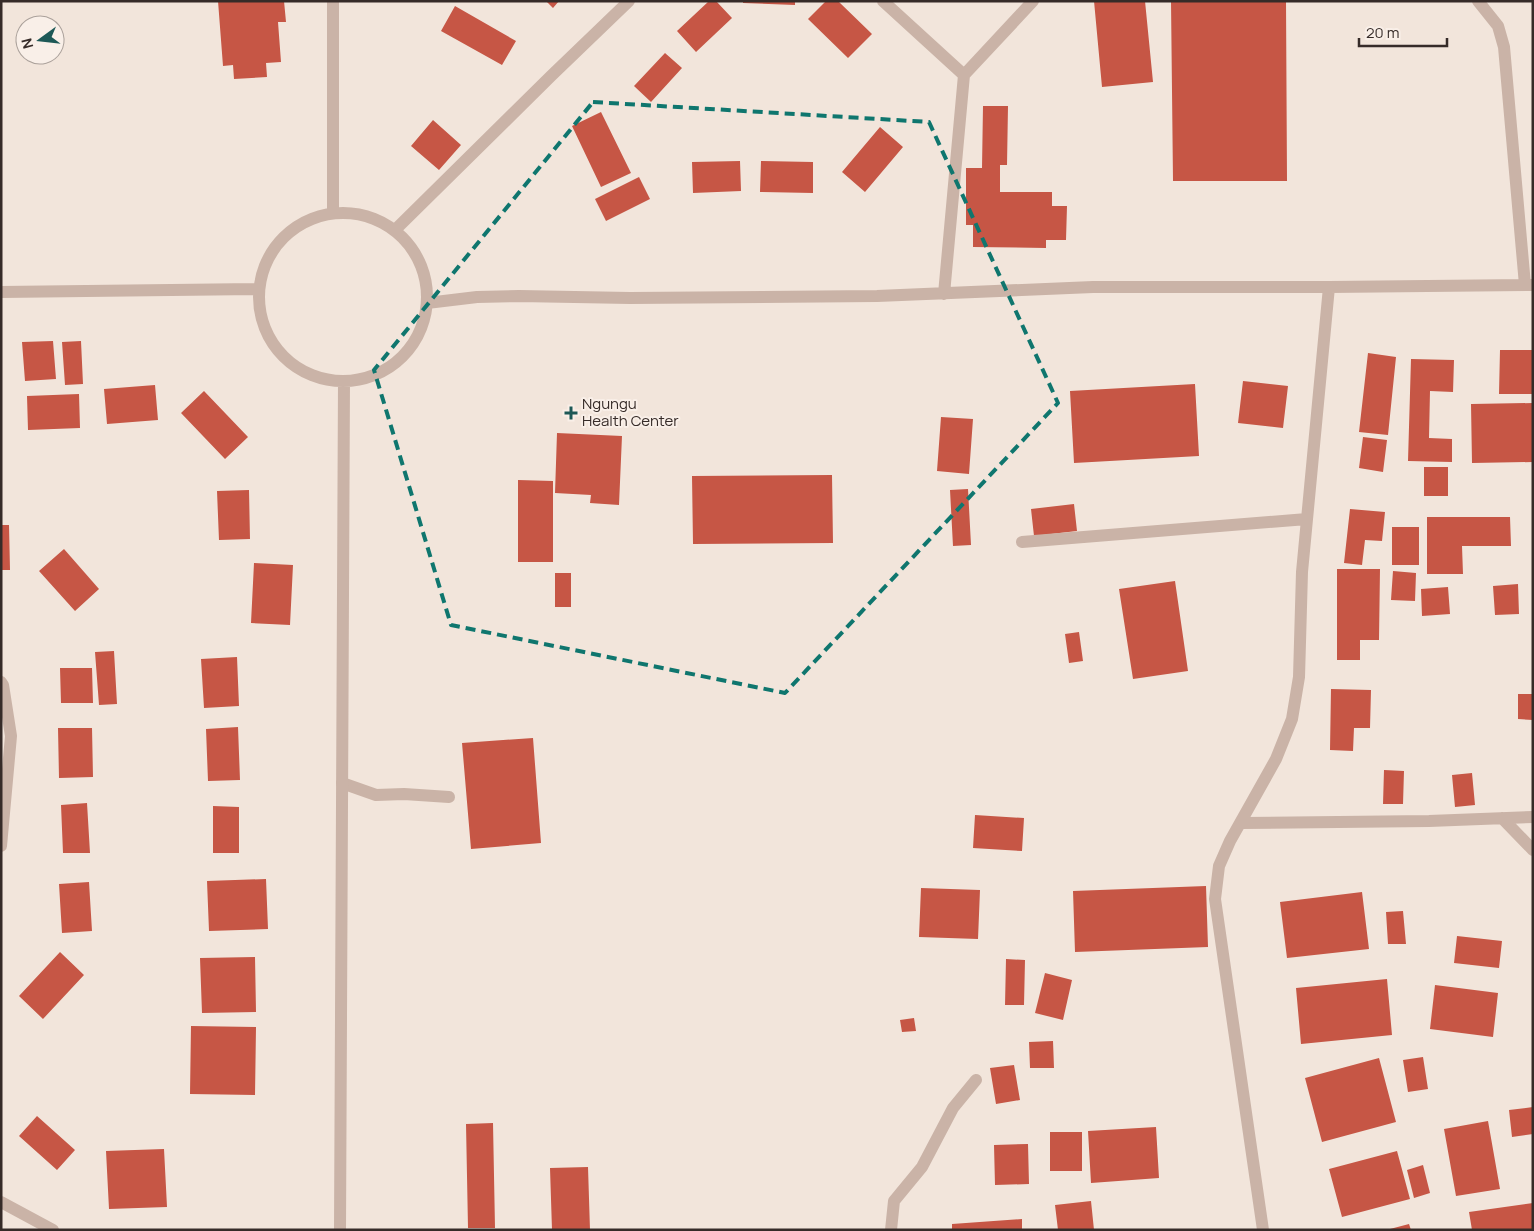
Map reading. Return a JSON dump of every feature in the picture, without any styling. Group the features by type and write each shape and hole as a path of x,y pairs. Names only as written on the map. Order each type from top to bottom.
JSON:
{"street":[{"path":"333,1 334,213"},
{"path":"395,230 629,1"},
{"path":"883,1 964,75"},
{"path":"944,294 964,75 1033,1"},
{"path":"427,303 477,297 510,296 650,298 944,294 1092,287 1329,287 1529,284 1504,47 1498,26 1478,1"},
{"path":"334,213 360,214 386,224 395,230 409,245 420,263 426,283 427,303 423,324 414,342 400,358 384,370 365,378 344,381 324,379 305,372 289,361 275,346 265,328 260,309 259,289 265,265 275,247 291,231 311,219 334,213"},
{"path":"1263,1230 1215,899 1219,866 1230,841 1276,759 1292,719 1298,677 1302,572 1329,287"},
{"path":"1,292 259,289"},
{"path":"340,1230 344,381"},
{"path":"1022,542 1307,519"},
{"path":"1,682 11,736 1,846"},
{"path":"342,783 376,795 404,794 449,797"},
{"path":"1241,823 1429,821 1533,817"},
{"path":"1502,818 1533,850"},
{"path":"892,1230 894,1201 922,1167 953,1108 976,1080"},
{"path":"1,1202 53,1230"}],"highlighted area":[{"path":"593,102 929,122 1058,403 785,693 451,625 374,370"}],"building":[{"path":"218,1 284,1 286,22 278,22 281,62 266,63 267,77 234,79 233,65 223,66"},
{"path":"546,1 559,1 553,8"},
{"path":"709,1 716,1 732,18 696,52 677,31"},
{"path":"743,1 795,1 795,5 743,3"},
{"path":"826,1 838,1 872,34 848,58 808,19"},
{"path":"1094,1 1145,1 1153,82 1102,87"},
{"path":"1171,1 1286,1 1287,181 1173,181"},
{"path":"455,6 516,41 502,65 441,31"},
{"path":"665,53 682,68 651,102 634,86"},
{"path":"983,106 1008,106 1007,165 1000,165 1000,192 1052,192 1052,206 1067,206 1066,240 1046,240 1046,248 973,247 973,225 966,225 966,168 982,168"},
{"path":"601,112 631,173 601,187 572,126"},
{"path":"433,120 461,145 439,170 411,146"},
{"path":"880,127 903,147 865,192 842,172"},
{"path":"740,161 741,191 693,193 692,162"},
{"path":"761,161 813,162 813,193 760,192"},
{"path":"639,177 650,199 606,221 595,199"},
{"path":"53,341 56,379 25,381 22,342"},
{"path":"81,341 83,384 65,385 62,342"},
{"path":"1500,350 1533,350 1533,394 1499,394"},
{"path":"1368,353 1396,357 1388,435 1359,432"},
{"path":"1411,359 1454,360 1453,392 1430,391 1429,438 1452,439 1452,462 1408,461"},
{"path":"1243,381 1288,386 1283,428 1238,423"},
{"path":"1195,384 1199,456 1074,463 1070,391"},
{"path":"155,385 158,420 107,424 104,389"},
{"path":"204,391 248,437 225,459 181,413"},
{"path":"79,394 80,428 28,430 27,396"},
{"path":"1533,403 1533,462 1472,463 1471,404"},
{"path":"941,417 973,419 969,474 937,471"},
{"path":"557,433 622,436 619,505 590,503 591,495 555,493"},
{"path":"1363,437 1387,440 1383,472 1359,468"},
{"path":"1424,467 1448,467 1448,496 1424,496"},
{"path":"832,475 833,543 693,544 692,476"},
{"path":"518,480 553,481 553,562 518,562"},
{"path":"968,489 971,545 953,546 950,490"},
{"path":"249,490 250,539 219,540 217,491"},
{"path":"1074,504 1077,531 1034,536 1031,509"},
{"path":"1350,509 1385,512 1382,541 1365,540 1362,565 1344,563"},
{"path":"1427,517 1510,517 1511,546 1462,546 1463,574 1427,574"},
{"path":"1,525 9,525 10,570 1,570"},
{"path":"1392,527 1419,527 1419,565 1392,565"},
{"path":"64,549 99,589 75,611 39,571"},
{"path":"254,563 293,565 290,625 251,623"},
{"path":"1337,569 1380,569 1379,640 1360,640 1360,660 1337,660"},
{"path":"1393,571 1416,573 1415,601 1391,600"},
{"path":"555,573 571,573 571,607 555,607"},
{"path":"1175,581 1188,671 1133,679 1119,589"},
{"path":"1518,584 1519,614 1495,615 1493,586"},
{"path":"1448,587 1450,614 1422,616 1421,589"},
{"path":"1079,632 1083,661 1069,663 1065,634"},
{"path":"114,651 117,704 99,705 95,652"},
{"path":"237,657 239,706 204,708 201,659"},
{"path":"60,668 92,668 93,703 61,703"},
{"path":"1331,689 1371,690 1370,728 1354,728 1353,751 1330,750"},
{"path":"1518,694 1533,694 1533,720 1518,719"},
{"path":"238,727 240,780 208,781 206,729"},
{"path":"58,728 92,728 93,777 59,778"},
{"path":"533,738 541,843 471,849 462,743"},
{"path":"1384,770 1404,771 1403,804 1383,804"},
{"path":"1472,773 1475,805 1455,807 1452,775"},
{"path":"87,803 90,853 63,853 61,805"},
{"path":"213,806 239,807 239,853 213,853"},
{"path":"975,815 1024,818 1022,851 973,848"},
{"path":"266,879 268,929 209,931 207,881"},
{"path":"89,882 92,931 62,933 59,884"},
{"path":"1206,886 1208,947 1075,952 1073,891"},
{"path":"921,888 980,890 978,939 919,937"},
{"path":"1362,892 1369,949 1287,958 1280,902"},
{"path":"1403,911 1406,944 1388,944 1386,912"},
{"path":"1457,936 1502,941 1499,968 1454,963"},
{"path":"60,952 84,975 43,1019 19,996"},
{"path":"255,957 256,1012 202,1013 200,958"},
{"path":"1006,959 1025,960 1024,1005 1005,1005"},
{"path":"1045,973 1072,980 1063,1020 1035,1013"},
{"path":"1387,979 1392,1035 1301,1044 1296,988"},
{"path":"1435,985 1498,993 1493,1037 1430,1029"},
{"path":"914,1018 916,1031 902,1032 900,1020"},
{"path":"191,1026 256,1027 255,1095 190,1094"},
{"path":"1053,1041 1054,1068 1030,1068 1029,1042"},
{"path":"1423,1057 1428,1089 1408,1092 1403,1060"},
{"path":"1379,1058 1396,1122 1322,1142 1305,1078"},
{"path":"1014,1065 1020,1100 996,1104 990,1068"},
{"path":"1533,1107 1533,1134 1512,1137 1509,1110"},
{"path":"37,1116 75,1150 57,1170 19,1136"},
{"path":"1488,1121 1500,1189 1456,1196 1444,1129"},
{"path":"493,1123 495,1228 468,1228 466,1124"},
{"path":"1156,1127 1159,1178 1091,1183 1088,1131"},
{"path":"1050,1132 1082,1132 1082,1171 1050,1171"},
{"path":"1028,1144 1029,1184 995,1185 994,1145"},
{"path":"164,1149 167,1207 109,1209 106,1151"},
{"path":"1397,1151 1410,1199 1342,1217 1329,1169"},
{"path":"1423,1165 1430,1193 1414,1198 1407,1170"},
{"path":"588,1167 590,1230 552,1230 550,1168"},
{"path":"1091,1201 1094,1230 1058,1230 1055,1205"},
{"path":"1533,1203 1533,1230 1472,1230 1469,1212"},
{"path":"1022,1219 1022,1230 952,1230 952,1224"},
{"path":"1409,1224 1411,1230 1390,1230 1390,1229"}],"place":[{"name":"Ngungu Health Center","path":"571,413"}]}
